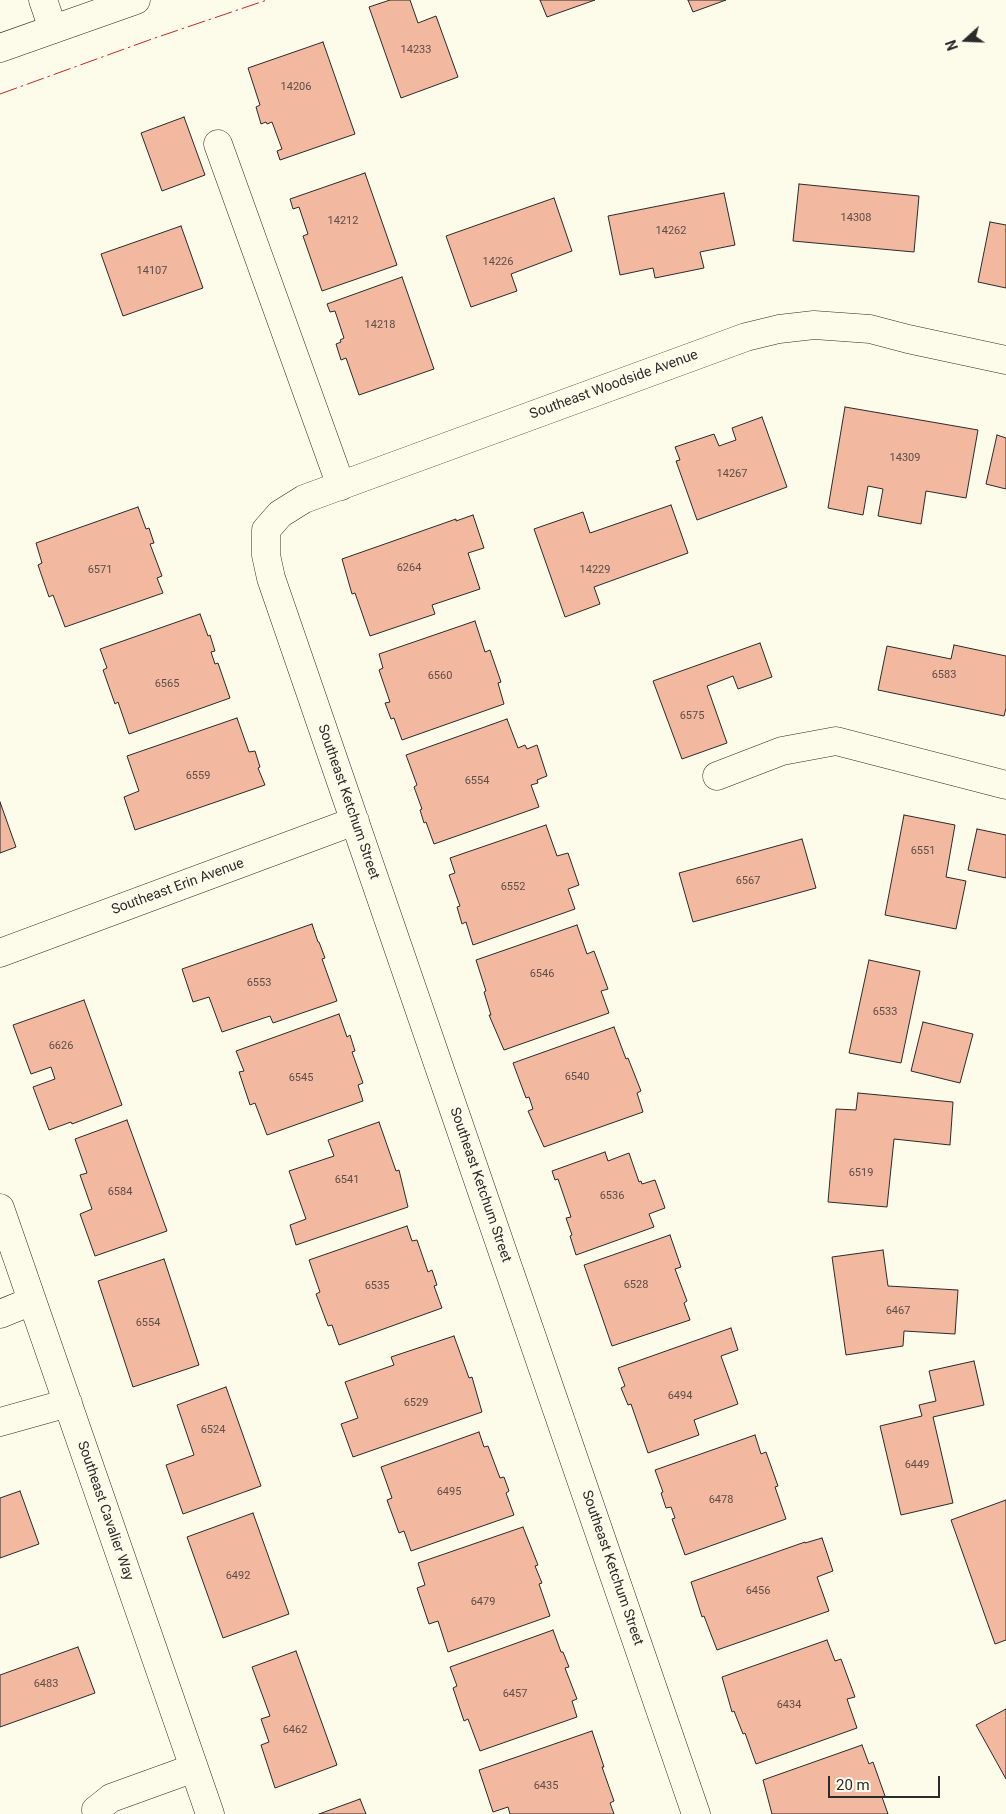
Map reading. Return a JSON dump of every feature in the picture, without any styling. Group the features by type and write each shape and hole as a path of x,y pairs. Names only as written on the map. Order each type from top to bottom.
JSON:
{"street":[{"path":"43,0 53,29"},
{"path":"0,48 136,0"},
{"path":"218,144 341,486"},
{"name":"Southeast Woodside Avenue","path":"266,555 266,530 280,514 304,499 736,340 779,328 814,325 870,329 1006,360"},
{"name":"Southeast Ketchum Street","path":"266,555 271,578 696,1814"},
{"path":"717,776 782,751 836,741 1006,785"},
{"name":"Southeast Erin Avenue","path":"0,953 355,822"},
{"name":"Southeast Cavalier Way","path":"0,1208 210,1814"},
{"path":"0,1314 32,1301"},
{"path":"0,1422 68,1403"},
{"path":"97,1814 96,1810 111,1798 194,1768"}],"building":[{"path":"390,0 410,0 418,23 436,16 458,77 401,98 369,7"},
{"path":"540,0 595,0 547,17"},
{"path":"688,0 726,0 693,12"},
{"path":"323,42 355,134 280,160 277,151 282,149 272,122 261,124 256,107 260,105 248,68"},
{"path":"184,117 205,175 162,191 141,133"},
{"path":"365,173 397,265 322,291 303,236 308,234 299,207 293,209 290,199"},
{"path":"799,184 919,196 914,252 793,241"},
{"path":"724,193 735,245 700,252 704,268 655,278 653,268 620,275 608,216"},
{"path":"554,198 572,251 511,274 517,291 471,307 446,236"},
{"path":"990,222 1006,225 1006,288 978,282"},
{"path":"181,226 203,288 123,316 101,254"},
{"path":"402,277 434,369 359,395 346,358 341,360 336,344 344,338 335,311 330,312 327,304"},
{"path":"845,407 978,430 966,498 926,491 921,524 878,516 883,489 868,486 863,515 828,508"},
{"path":"762,417 787,487 697,520 676,461 680,460 675,447 714,434 719,446 736,440 732,428"},
{"path":"997,435 1006,438 1006,489 986,484"},
{"path":"671,505 688,553 594,587 600,604 565,617 534,529 583,512 590,533"},
{"path":"138,507 146,529 149,528 154,543 150,544 162,576 157,578 163,593 65,627 53,595 49,597 38,565 42,563 36,543"},
{"path":"473,515 484,548 468,553 480,589 432,605 435,614 370,636 355,593 352,594 342,559 456,519 456,521"},
{"path":"200,614 215,651 211,652 215,664 218,663 230,698 129,734 118,702 115,704 103,670 107,668 100,649"},
{"path":"475,621 485,652 490,650 501,682 498,683 504,704 402,740 394,718 391,719 385,703 390,702 379,670 383,668 379,654"},
{"path":"760,643 772,677 738,689 733,676 707,686 727,743 682,759 653,681"},
{"path":"954,645 1006,656 1006,708 1004,716 878,690 887,646 951,659"},
{"path":"237,718 249,752 255,751 260,767 258,768 265,785 135,830 124,797 139,791 127,756"},
{"path":"507,719 518,748 525,745 527,749 537,745 547,776 537,780 538,783 531,785 539,807 434,844 426,822 424,823 420,810 422,809 414,787 417,785 406,755"},
{"path":"0,802 16,847 0,853"},
{"path":"904,815 955,825 946,877 966,881 956,929 885,915"},
{"path":"546,825 557,856 568,853 579,885 568,889 575,909 473,945 466,922 462,924 457,907 460,906 449,875 455,873 450,858"},
{"path":"977,829 1006,835 1006,878 968,870"},
{"path":"802,839 816,888 693,922 679,873"},
{"path":"312,924 325,958 322,959 337,1001 273,1023 270,1016 222,1032 209,997 193,1002 182,969"},
{"path":"577,925 587,954 594,951 608,989 601,991 609,1013 504,1050 489,1015 491,1015 484,992 486,991 476,960"},
{"path":"869,960 920,971 901,1063 849,1053"},
{"path":"84,1000 122,1105 72,1124 71,1122 49,1130 33,1087 55,1079 51,1067 31,1074 13,1025"},
{"path":"339,1014 347,1037 350,1035 355,1051 352,1052 363,1083 358,1085 363,1101 267,1135 255,1103 250,1105 239,1072 244,1071 236,1051"},
{"path":"923,1022 973,1034 960,1083 911,1071"},
{"path":"614,1027 641,1091 637,1093 643,1112 544,1147 528,1111 533,1109 529,1097 526,1098 513,1063"},
{"path":"858,1093 953,1102 950,1145 894,1139 887,1207 828,1202 836,1109 856,1110"},
{"path":"127,1120 167,1231 95,1256 80,1214 92,1209 80,1175 87,1173 75,1139"},
{"path":"379,1122 396,1171 399,1170 408,1207 296,1245 290,1225 306,1219 289,1171 334,1156 328,1140"},
{"path":"605,1152 608,1161 629,1153 639,1182 641,1181 642,1184 655,1180 665,1208 649,1214 654,1227 576,1255 566,1218 571,1217 558,1179 555,1180 552,1171"},
{"path":"407,1226 412,1241 417,1240 428,1272 432,1270 437,1285 434,1286 442,1308 339,1345 332,1325 328,1326 316,1294 320,1292 309,1260"},
{"path":"670,1235 681,1267 675,1269 687,1301 684,1303 690,1320 612,1346 584,1265"},
{"path":"883,1250 888,1286 958,1290 955,1334 904,1331 903,1346 846,1355 832,1257"},
{"path":"164,1259 199,1365 133,1387 98,1281"},
{"path":"731,1328 738,1350 721,1356 738,1404 694,1420 699,1435 648,1453 631,1404 628,1405 621,1388 625,1386 618,1368"},
{"path":"454,1336 469,1378 472,1377 482,1412 353,1457 341,1424 358,1418 345,1382 394,1365 391,1357"},
{"path":"974,1361 984,1405 933,1417 953,1503 901,1515 880,1426 922,1416 919,1405 936,1401 929,1371"},
{"path":"226,1387 261,1486 183,1514 166,1465 194,1455 177,1405"},
{"path":"479,1432 484,1447 488,1446 500,1478 504,1477 509,1491 506,1493 514,1515 411,1551 404,1531 399,1533 387,1500 392,1498 381,1467"},
{"path":"755,1435 761,1454 766,1452 778,1486 775,1487 786,1519 685,1555 672,1519 675,1518 671,1507 666,1508 661,1493 663,1492 655,1470"},
{"path":"20,1491 39,1544 0,1558 0,1498"},
{"path":"1006,1500 1006,1640 995,1644 951,1520"},
{"path":"253,1513 289,1614 223,1638 187,1537"},
{"path":"523,1527 538,1565 535,1566 542,1583 539,1584 550,1616 448,1652 438,1621 429,1624 417,1588 425,1585 418,1563"},
{"path":"822,1538 833,1571 817,1577 829,1611 717,1650 704,1616 702,1617 691,1582 805,1542"},
{"path":"553,1630 569,1667 565,1668 577,1699 572,1701 577,1717 480,1751 468,1719 464,1721 453,1688 457,1686 450,1667"},
{"path":"827,1640 835,1661 841,1659 855,1697 847,1699 857,1728 756,1764 745,1733 743,1734 734,1711 732,1712 722,1677"},
{"path":"78,1647 95,1693 0,1727 0,1675"},
{"path":"296,1651 337,1765 275,1788 261,1745 269,1742 261,1719 270,1716 252,1667"},
{"path":"1006,1709 1006,1779 976,1725"},
{"path":"592,1731 614,1801 610,1803 614,1814 510,1814 508,1807 493,1812 479,1770"},
{"path":"862,1745 869,1764 873,1762 885,1796 882,1797 888,1814 772,1814 763,1780"},
{"path":"360,1799 366,1814 319,1814"}],"power":[{"path":"0,94 267,0"}]}
